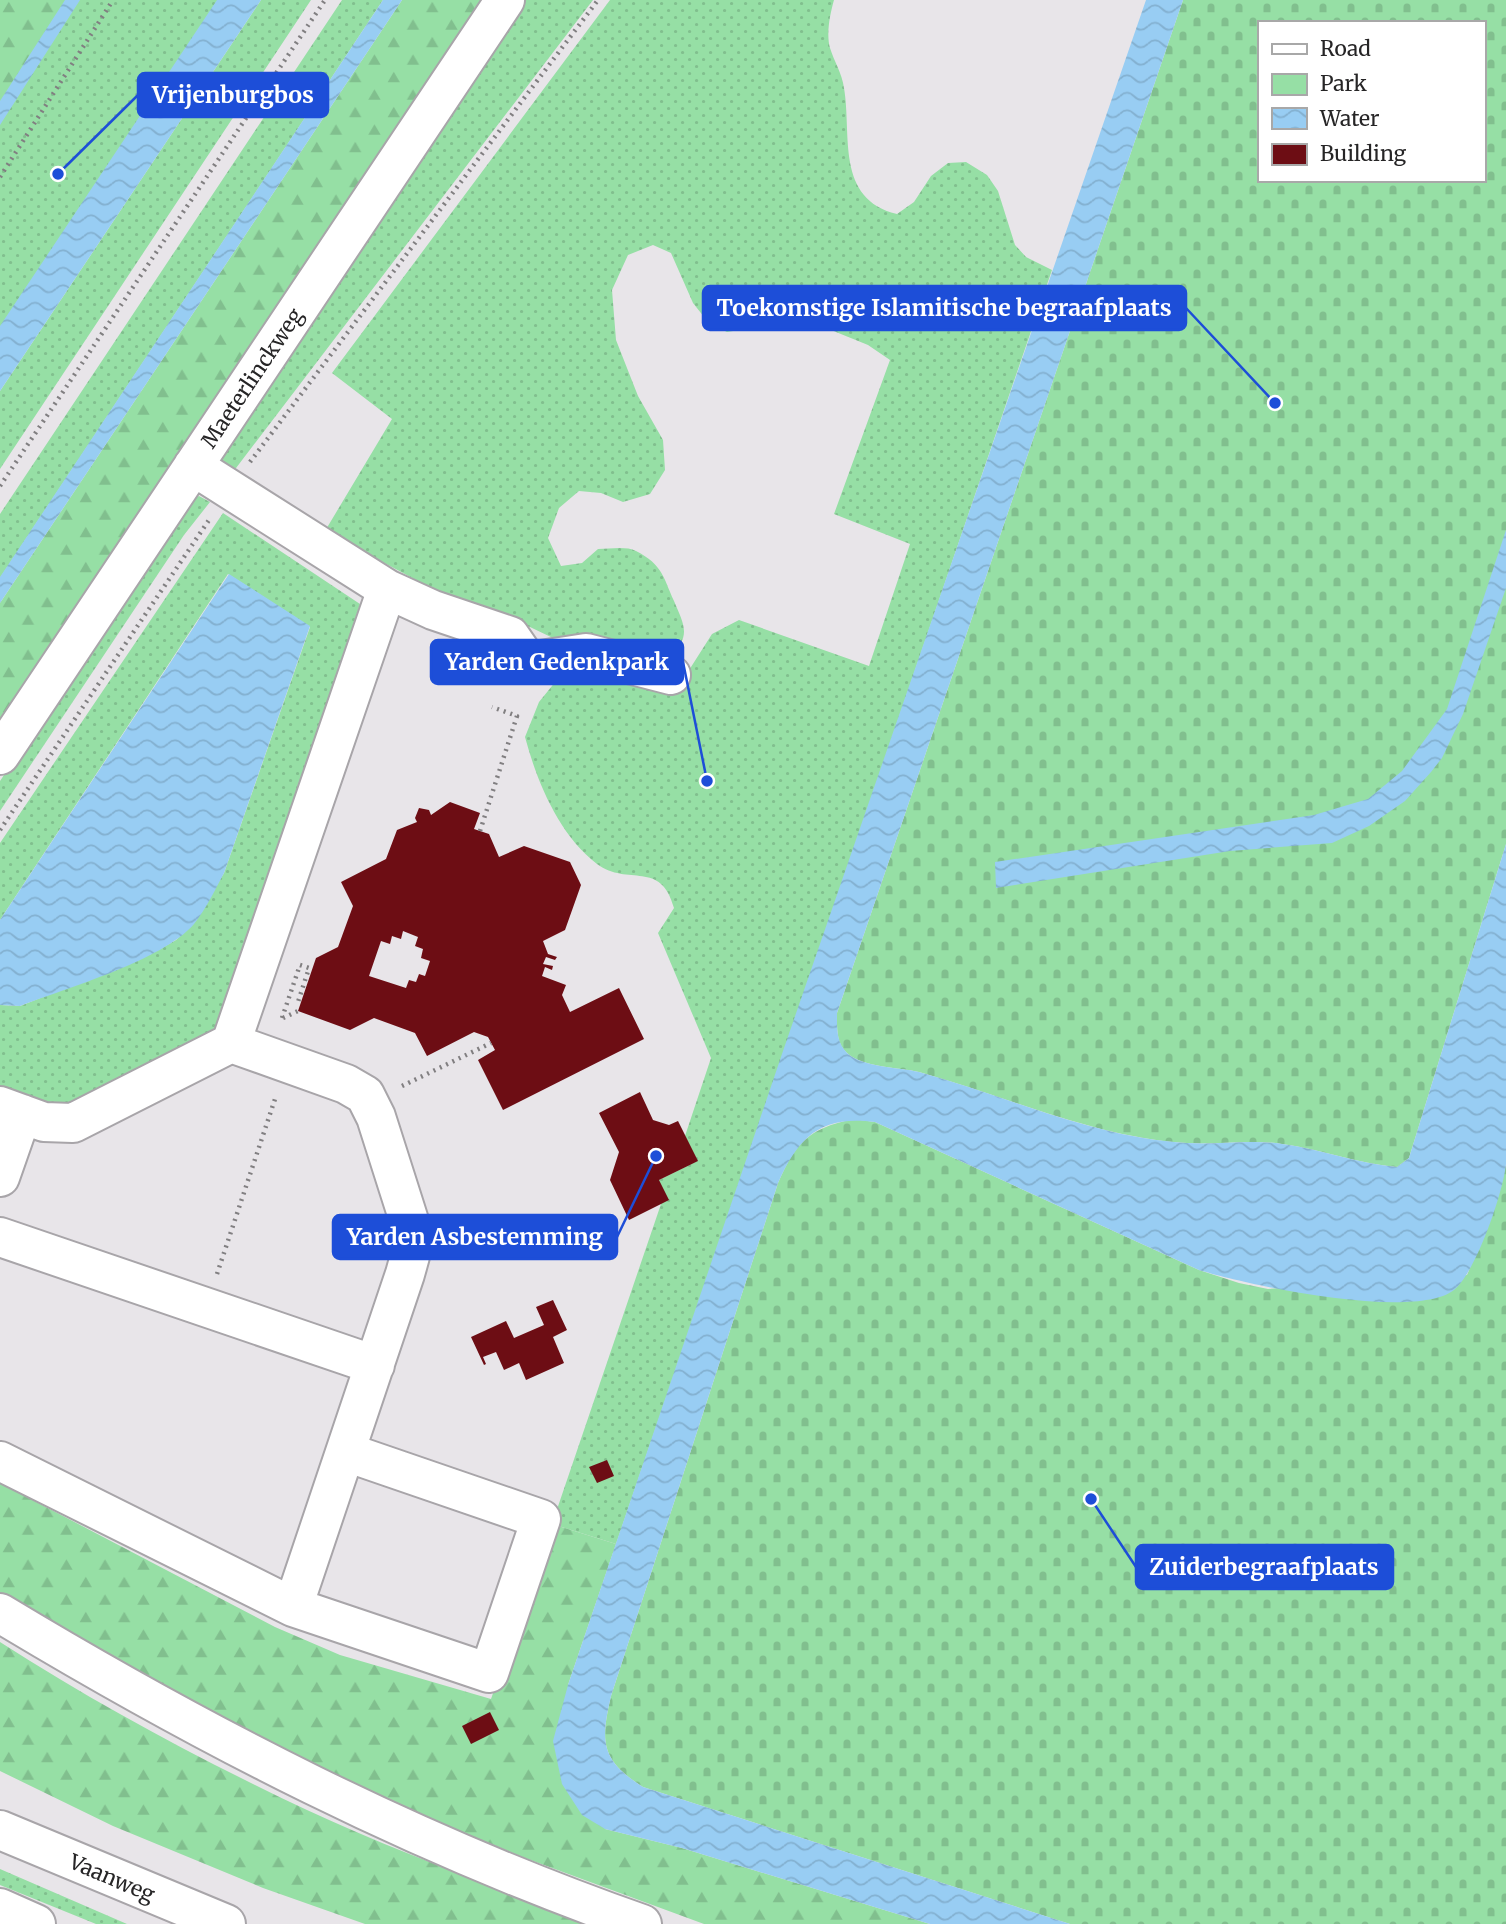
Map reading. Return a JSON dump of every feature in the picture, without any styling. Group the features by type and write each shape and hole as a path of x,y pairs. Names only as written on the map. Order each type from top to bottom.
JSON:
{"main road":[{"name":"Maeterlinckweg","path":"0,755 505,0"},
{"path":"193,466 387,589 433,610 510,636 528,662 586,653 671,675"},
{"path":"0,1177 11,1110 44,1122 74,1122 231,1043 387,589"},
{"path":"231,1043 356,1088 370,1102 411,1227 412,1240 405,1274 293,1608"},
{"path":"0,1237 375,1365"},
{"path":"0,1461 293,1608 489,1673 541,1519 346,1452"},
{"path":"0,1613 156,1704 311,1786 482,1863 642,1924"},
{"name":"Vaanweg","path":"0,1830 226,1924"},
{"path":"0,1908 37,1924"}],"path":[{"path":"0,177 113,0"},
{"path":"0,486 325,0"},
{"path":"0,830 230,489 598,0"},
{"path":"480,831 517,716 492,707"},
{"path":"298,1012 282,1018 300,965 309,968 298,1002 300,1003"},
{"path":"370,1102 491,1043"},
{"path":"206,1307 287,1065"}],"green space":[{"path":"0,0 232,0 0,347"},
{"path":"0,0 65,0 0,101"},
{"path":"261,0 311,0 0,469 0,391"},
{"path":"342,0 383,0 0,578 0,514"},
{"path":"402,0 489,0 0,722 0,603"},
{"path":"519,0 593,0 233,472 218,459"},
{"path":"610,0 834,0 828,37 844,88 850,163 855,180 864,195 877,206 897,214 914,202 931,176 948,163 966,162 987,175 998,191 1015,245 1026,257 1052,270 616,1544 552,1524 661,1204 659,1180 697,1161 685,1136 711,1058 658,933 674,908 668,893 661,884 652,879 609,870 583,852 551,806 525,737 539,702 556,681 578,669 677,689 712,634 739,620 869,666 910,544 834,514 890,360 868,345 831,330 776,324 727,332 708,322 693,303 671,253 653,245 628,255 612,290 616,340 638,396 663,440 665,470 650,494 623,502 601,493 579,491 559,508 548,538 561,566 582,563 598,549 632,549 652,561 664,578 683,624 680,644 667,657 640,651 617,640 583,637 555,639 503,614 468,608 325,531 392,419 332,373"},
{"path":"1183,0 1506,0 1506,844 1409,1158 1397,1167 1282,1144 1187,1143 1119,1133 1052,1115 919,1072 862,1062 847,1053 838,1035 837,1013"},
{"path":"199,496 210,502 184,535 0,811 0,781 187,501"},
{"path":"223,513 360,604 242,967 218,1025 202,1043 74,1102 49,1103 0,1088 0,1005 20,1006 151,954 176,940 193,924 224,873 310,627 228,574 0,920 0,843"},
{"path":"853,1119 875,1122 1199,1270 1268,1289 1467,1275 1490,1221 1506,1165 1506,1924 1070,1924 643,1787 619,1768 607,1749 605,1738 611,1696 778,1183 791,1157 805,1139 825,1127"},
{"path":"0,1483 275,1627 340,1655 491,1699 552,1524 616,1544 568,1685 605,1829 682,1848 930,1924 704,1924 525,1858 401,1807 292,1755 0,1598"},
{"path":"0,1642 150,1731 307,1810 414,1856 597,1924 365,1924 263,1888 113,1826 0,1771"},
{"path":"0,1869 127,1924 96,1924 0,1885"}],"water":[{"path":"65,0 80,0 0,125 0,101"},
{"path":"217,0 261,0 0,391 0,326"},
{"path":"383,0 402,0 0,603 0,577"},
{"path":"1146,0 1183,0 837,1013 839,1039 847,1053 862,1062 919,1072 1051,1115 1118,1133 1187,1143 1282,1144 1397,1167 1409,1158 1506,844 1506,1164 1500,1193 1487,1231 1462,1281 1454,1290 1434,1299 1404,1302 1368,1301 1290,1291 1199,1270 875,1122 840,1122 826,1126 814,1132 794,1153 778,1183 611,1696 605,1738 612,1759 643,1787 1070,1924 930,1924 682,1848 605,1829 582,1815 562,1784 553,1741 568,1685 783,1051"},
{"path":"1506,530 1506,588 1463,714 1442,758 1405,801 1369,826 1332,843 1230,851 996,888 995,862 1314,815 1368,799 1402,771 1447,709"},
{"path":"229,574 310,626 224,873 214,893 194,924 160,950 112,972 20,1006 0,1005 0,920"}],"building":[{"path":"450,802 480,813 474,829 489,834 499,857 524,846 570,862 581,885 565,930 543,941 548,954 557,957 555,960 546,957 543,964 553,966 552,970 545,967 542,976 566,985 562,995 570,1012 619,988 644,1039 503,1110 478,1060 495,1050 488,1037 474,1032 427,1056 415,1033 374,1018 350,1030 298,1011 316,958 338,947 353,906 341,882 386,859 397,830 417,822 415,818 419,808 429,810 431,815","holes":["403,931 418,937 415,946 423,949 421,958 430,961 425,976 419,974 416,982 409,980 406,988 369,976 381,941 390,944 392,936 401,939"]},
{"path":"640,1092 653,1120 669,1125 678,1121 698,1161 659,1180 669,1200 629,1220 610,1180 619,1152 599,1113"},
{"path":"553,1300 567,1330 553,1337 564,1363 526,1380 519,1363 504,1370 496,1352 483,1357 486,1364 484,1365 471,1337 506,1321 514,1338 544,1325 536,1307"},
{"path":"607,1460 614,1476 597,1483 589,1467"},
{"path":"490,1712 499,1730 471,1744 462,1726"}],"place":[{"name":"Vrijenburgbos","path":"58,174"},
{"name":"Toekomstige Islamitische begraafplaats","path":"1275,403"},
{"name":"Yarden Gedenkpark","path":"707,781"},
{"name":"Yarden Asbestemming","path":"656,1156"},
{"name":"Zuiderbegraafplaats","path":"1091,1499"}]}
